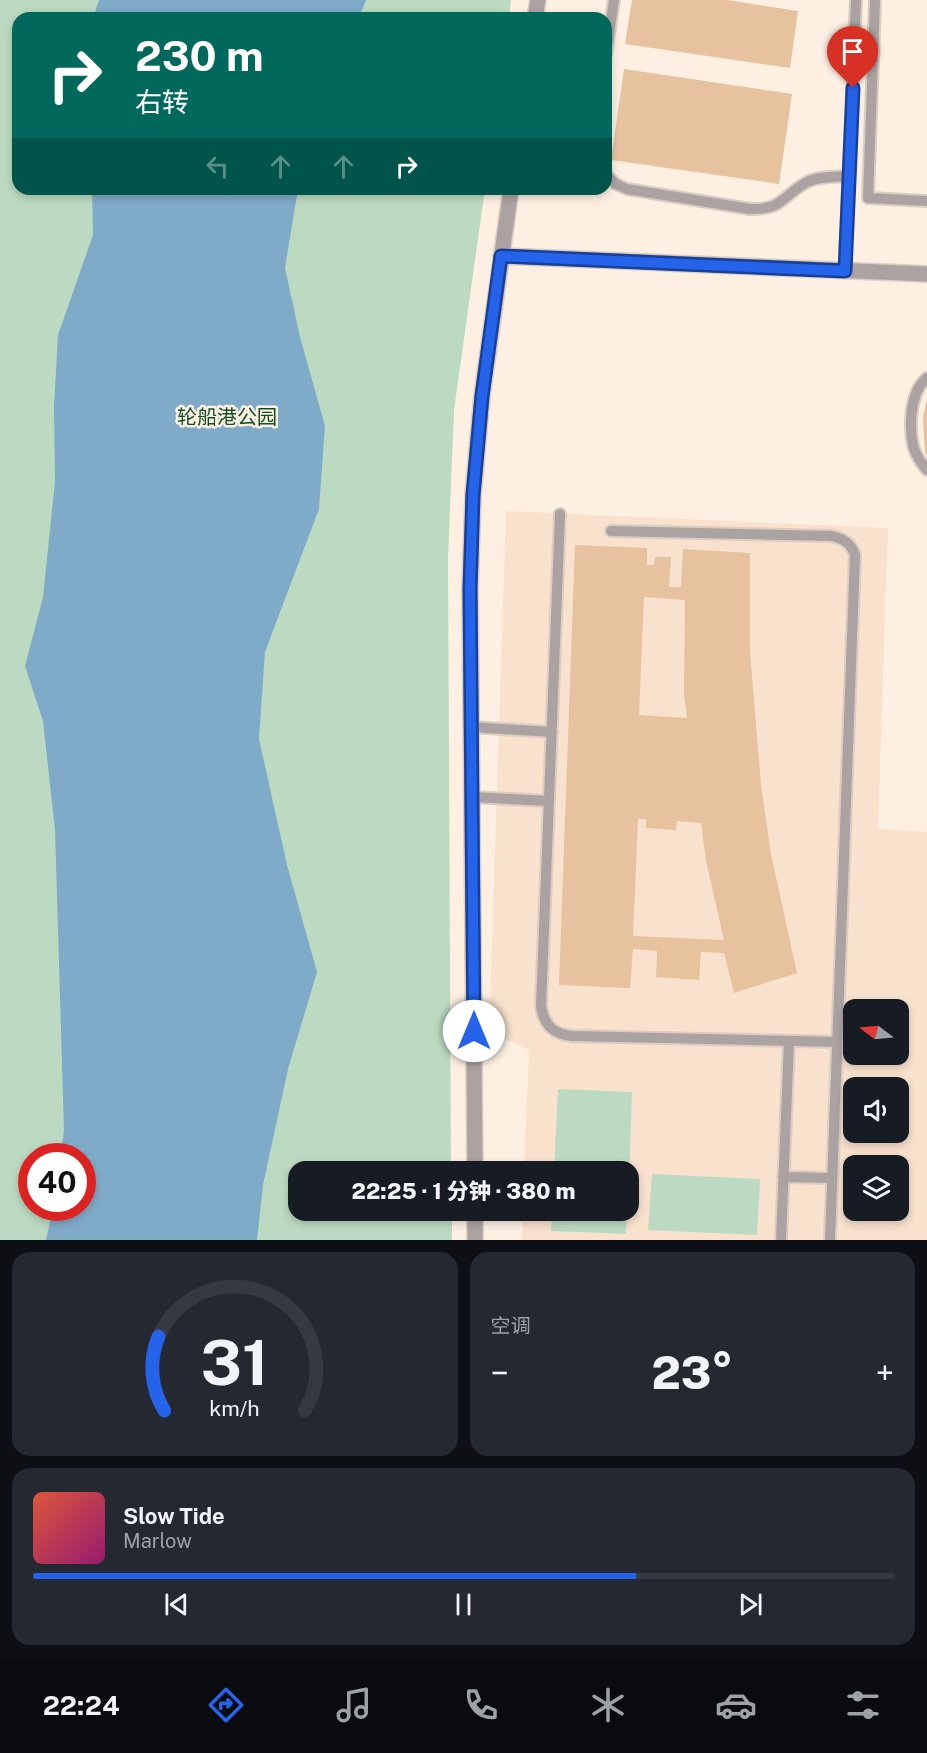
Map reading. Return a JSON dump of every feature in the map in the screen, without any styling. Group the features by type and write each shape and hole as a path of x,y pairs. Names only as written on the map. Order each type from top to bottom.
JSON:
{"street":[{"path":"475,1161 470,589 473,495 482,396 510,195"},
{"path":"501,256 927,274"},
{"path":"475,1221 475,1240"}],"lane":[{"path":"845,271 856,0"},
{"path":"875,0 868,198 927,201"},
{"path":"612,180 627,189 764,210 775,206 809,181 849,176"},
{"path":"927,378 916,393 912,430 913,447 927,470"},
{"path":"560,514 541,1006 546,1023 562,1035 572,1036 837,1042"},
{"path":"611,531 831,536 840,538 852,548 856,566 830,1240"},
{"path":"471,727 552,732"},
{"path":"472,797 549,801"},
{"path":"781,1240 789,1041"},
{"path":"783,1178 832,1178"}],"shaded area":[{"path":"506,511 888,528 878,829 927,832 927,1240 522,1240 523,1221 639,1221 639,1161 524,1161 529,1050 489,1031"}],"green space":[{"name":"轮船港公园","path":"0,0 511,0 510,12 12,12 12,195 484,195 454,410 448,558 451,1161 288,1161 288,1221 452,1221 452,1240 0,1240"},
{"path":"558,1089 632,1092 630,1161 554,1161"},
{"path":"652,1174 760,1179 757,1235 648,1230"},
{"path":"552,1221 627,1221 626,1234 551,1231"}],"water":[{"path":"99,0 366,0 361,12 95,12"},
{"path":"92,195 297,195 285,268 300,337 325,426 319,509 265,652 259,739 287,865 317,972 288,1069 263,1185 257,1240 46,1240 50,1221 96,1221 96,1143 62,1143 64,1131 55,830 43,721 25,666 43,597 55,481 54,406 58,335 93,235"}],"building":[{"path":"632,0 727,0 798,11 790,68 625,44"},
{"path":"624,69 792,94 779,184 612,160"},
{"path":"927,399 927,454 925,454 923,417"},
{"path":"575,545 647,548 647,565 654,565 655,557 671,557 669,587 681,587 683,549 750,553 750,651 761,785 771,854 797,973 734,993 724,953 701,952 699,980 656,977 657,951 633,949 630,988 559,985","holes":["644,597 685,600 684,693 687,718 639,715","638,819 646,819 646,828 676,830 677,821 701,823 706,861 724,940 633,936"]}],"route":[{"path":"474,1031 470,589 473,495 488,342 501,256 845,271 853,88"}]}
